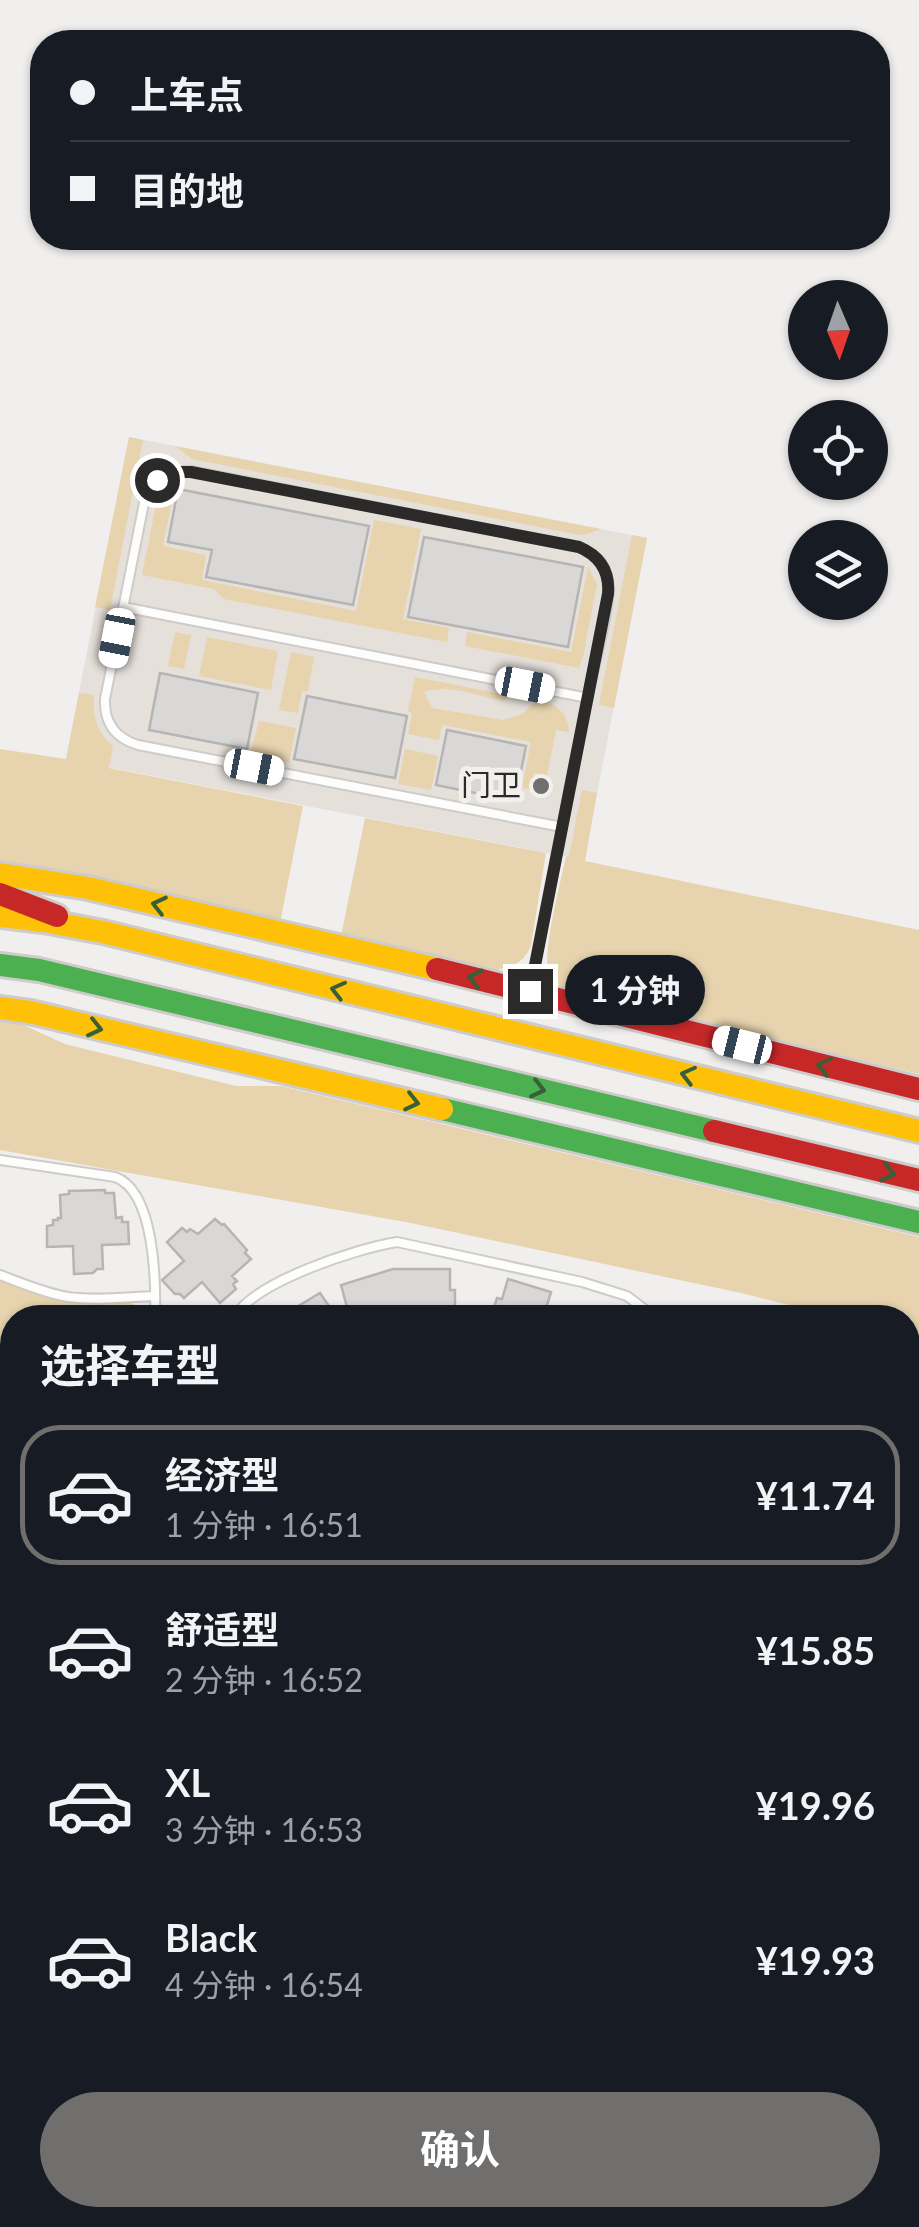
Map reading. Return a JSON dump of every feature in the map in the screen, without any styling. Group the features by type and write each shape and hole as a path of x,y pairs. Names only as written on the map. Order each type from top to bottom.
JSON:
{"main road":[{"path":"0,874 88,888 530,991 919,1089"},
{"path":"0,894 103,932"},
{"path":"0,916 103,932 919,1131"},
{"path":"0,965 39,970 919,1180"},
{"path":"0,1008 919,1222"}],"lane":[{"path":"530,991 608,594 609,584 598,558 579,547 191,472 172,472 157,480 146,495 105,709 114,732 138,745 562,828"},
{"path":"123,607 588,698"},
{"path":"0,1160 115,1177 128,1184 143,1212 154,1266 155,1305"},
{"path":"241,1305 302,1269 398,1242 582,1282 627,1296 639,1305"},
{"path":"0,1275 66,1296 155,1296"}],"shaded area":[{"path":"129,437 647,538 584,860 66,759"},
{"path":"129,437 143,440 110,610 95,607"},
{"path":"175,446 601,529 580,535 192,459"},
{"path":"175,485 163,546 206,555 202,580 356,611 374,520 421,529 403,619 449,628 447,642 224,599 214,589 142,575 156,505 162,492"},
{"path":"632,535 647,538 614,708 599,705"},
{"path":"588,567 597,584 579,668 465,646 467,632 571,652"},
{"path":"175,632 191,635 184,669 168,666"},
{"path":"207,637 278,651 271,690 199,676"},
{"path":"291,652 314,657 308,691 302,691 298,713 279,710"},
{"path":"415,677 507,695 503,701 463,691 424,692 432,708 503,720 522,714 537,700 555,706 566,719 569,732 556,730 547,776 534,773 531,789 522,788 531,742 442,725 439,740 408,734"},
{"path":"79,693 94,695 97,724 113,746 109,768 303,806 280,923 0,862 0,749 66,759"},
{"path":"259,721 296,728 289,763 250,755"},
{"path":"405,749 438,756 431,790 398,784"},
{"path":"582,790 597,793 585,861 919,930 919,1074 570,991 556,982 548,969 548,947"},
{"path":"365,818 546,853 526,956 497,970 341,936"},
{"path":"0,1022 19,1023 65,1044 236,1086 281,1086 919,1237 919,1305 790,1305 411,1223 0,1150"},
{"path":"0,1280 61,1301 136,1305 0,1305"}],"building":[{"path":"178,489 369,526 353,605 206,577 212,550 168,542"},
{"path":"424,537 583,567 568,647 408,617"},
{"path":"160,673 258,693 247,749 149,730"},
{"path":"307,696 407,716 395,778 294,759"},
{"path":"447,730 526,746 515,801 436,785"},
{"path":"105,1190 114,1193 116,1218 128,1222 129,1244 102,1245 103,1269 74,1274 73,1246 47,1247 47,1226 61,1218 60,1195"},
{"path":"215,1219 224,1224 251,1259 232,1276 237,1281 233,1284 236,1289 220,1303 202,1282 184,1298 175,1294 162,1280 184,1261 167,1242 182,1228 198,1234"},
{"path":"393,1269 450,1269 455,1305 346,1305 341,1285"},
{"path":"508,1279 551,1292 547,1305 495,1305 497,1298 502,1299"},
{"path":"320,1293 328,1305 300,1305"}],"traffic: fast":[{"path":"0,965 39,970 714,1131"},
{"path":"442,1109 919,1222"}],"traffic: slow":[{"path":"0,874 88,888 437,969"},
{"path":"0,916 103,932 919,1131"},
{"path":"0,1008 442,1109"}],"traffic: jam":[{"path":"0,894 57,916"},
{"path":"437,969 919,1089"},
{"path":"714,1131 919,1180"}],"place":[{"name":"门卫","path":"541,786"}],"route":[{"path":"157,480 172,472 191,472 579,547 598,558 607,573 608,594 530,991"}]}
